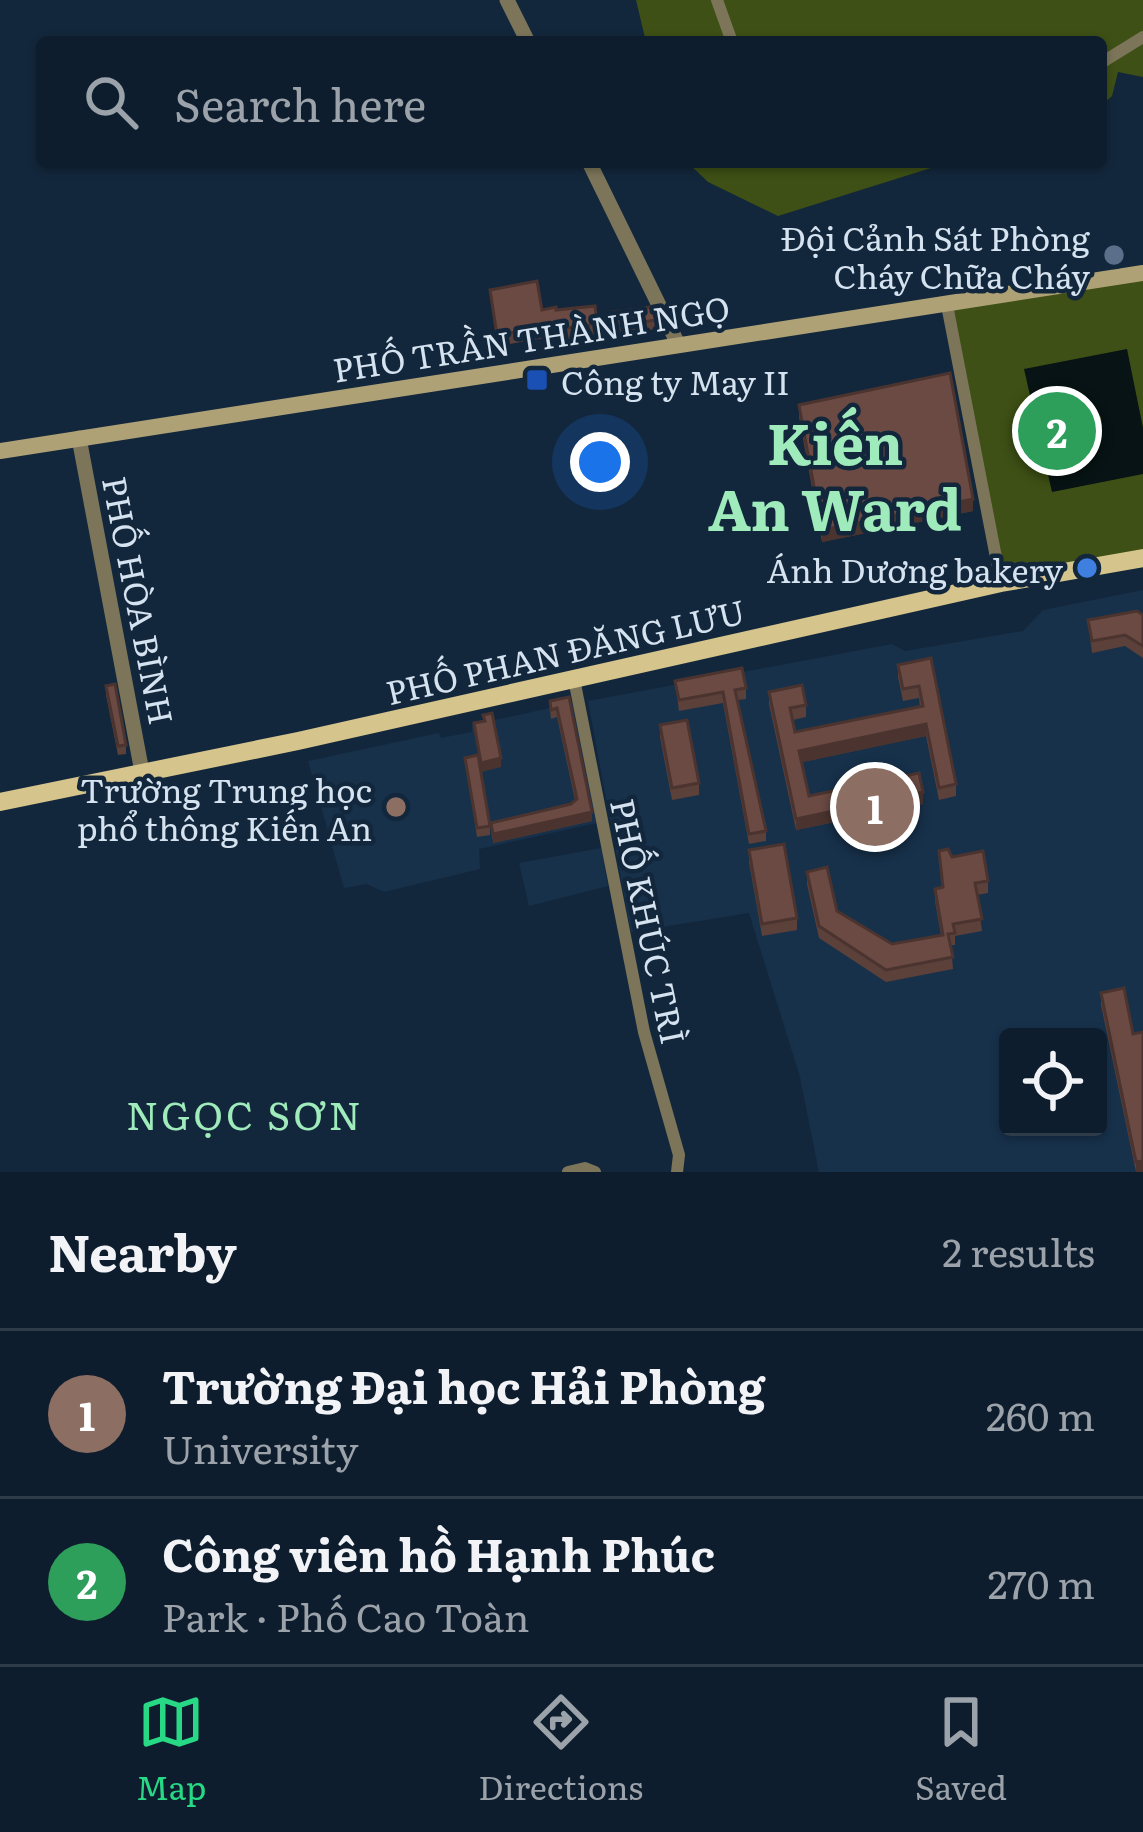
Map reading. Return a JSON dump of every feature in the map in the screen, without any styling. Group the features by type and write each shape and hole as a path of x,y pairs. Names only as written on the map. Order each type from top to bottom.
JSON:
{"main road":[{"name":"PHỐ TRẦN THÀNH NGỌ","path":"0,451 1143,273"},
{"name":"PHỐ PHAN ĐĂNG LƯU","path":"0,802 1001,583 1143,558"}],"street":[{"path":"507,0 525,36"},
{"path":"717,0 730,36"},
{"path":"1107,58 1143,37"},
{"path":"592,168 678,344"},
{"path":"947,305 1001,583"},
{"name":"PHỐ HÒA BÌNH","path":"80,438 142,772"},
{"name":"PHỐ KHÚC TRÌ","path":"574,679 639,1011 679,1155 677,1172"},
{"path":"568,1172 585,1168 595,1172"}],"shaded area":[{"path":"1127,349 1143,428 1143,474 1052,492 1024,369","holes":["1084,408 1094,409 1102,427 1091,438 1082,437 1072,427 1073,417"]},
{"path":"1143,590 1143,1172 819,1172 800,1077 749,913 631,932 588,701 892,644 905,651 1023,631 1043,610"},
{"path":"573,703 597,823 479,849 480,869 384,892 367,884 344,888 308,761 439,733 441,738 472,732 472,725"},
{"path":"601,848 608,886 529,906 519,863"}],"green space":[{"path":"636,0 1143,0 1143,77 1118,72 1107,101 1107,36 645,36"},
{"path":"693,168 931,168 778,216 708,182"},
{"path":"1143,274 1143,556 1001,583 947,305"}],"building":[{"path":"537,281 542,310 595,306 597,324 497,335 490,290"},
{"path":"651,307 656,320 615,326 613,312"},
{"path":"950,373 973,499 822,530 799,405"},
{"path":"1137,611 1143,615 1143,646 1125,635 1092,641 1088,620"},
{"path":"931,658 956,784 939,788 926,724 799,751 809,796 919,773 923,792 796,819 769,692 802,685 806,705 790,708 795,732 923,706 919,686 903,689 898,665"},
{"path":"742,668 746,688 735,690 766,831 749,834 723,692 679,700 675,681"},
{"path":"115,684 126,745 118,746 106,686"},
{"path":"569,697 592,812 493,834 491,823 577,799 557,708 551,710 550,701"},
{"path":"492,713 501,758 481,763 474,723"},
{"path":"687,720 699,783 672,788 660,725"},
{"path":"478,755 490,826 477,828 465,758"},
{"path":"784,844 797,918 762,924 749,850"},
{"path":"948,849 952,857 983,851 988,881 975,883 982,919 953,924 955,933 948,934 953,957 886,970 819,926 807,872 827,867 837,911 892,944 943,935 935,889 943,887 939,851"},
{"path":"1124,988 1133,1034 1143,1032 1143,1161 1136,1162 1101,993"}],"place":[{"name":"Đội Cảnh Sát Phòng Cháy Chữa Cháy","path":"1114,255"},
{"name":"Công ty May II","path":"537,380"},
{"name":"Công viên hồ Hạnh Phúc","path":"1057,431"},
{"name":"Ánh Dương bakery","path":"1087,568"},
{"name":"Trường Trung học phổ thông Kiến An","path":"396,807"},
{"name":"Trường Đại học Hải Phòng","path":"875,807"}],"district":[{"name":"Kiến An Ward","path":"835,473"},
{"name":"NGỌC SƠN","path":"245,1113"}]}
